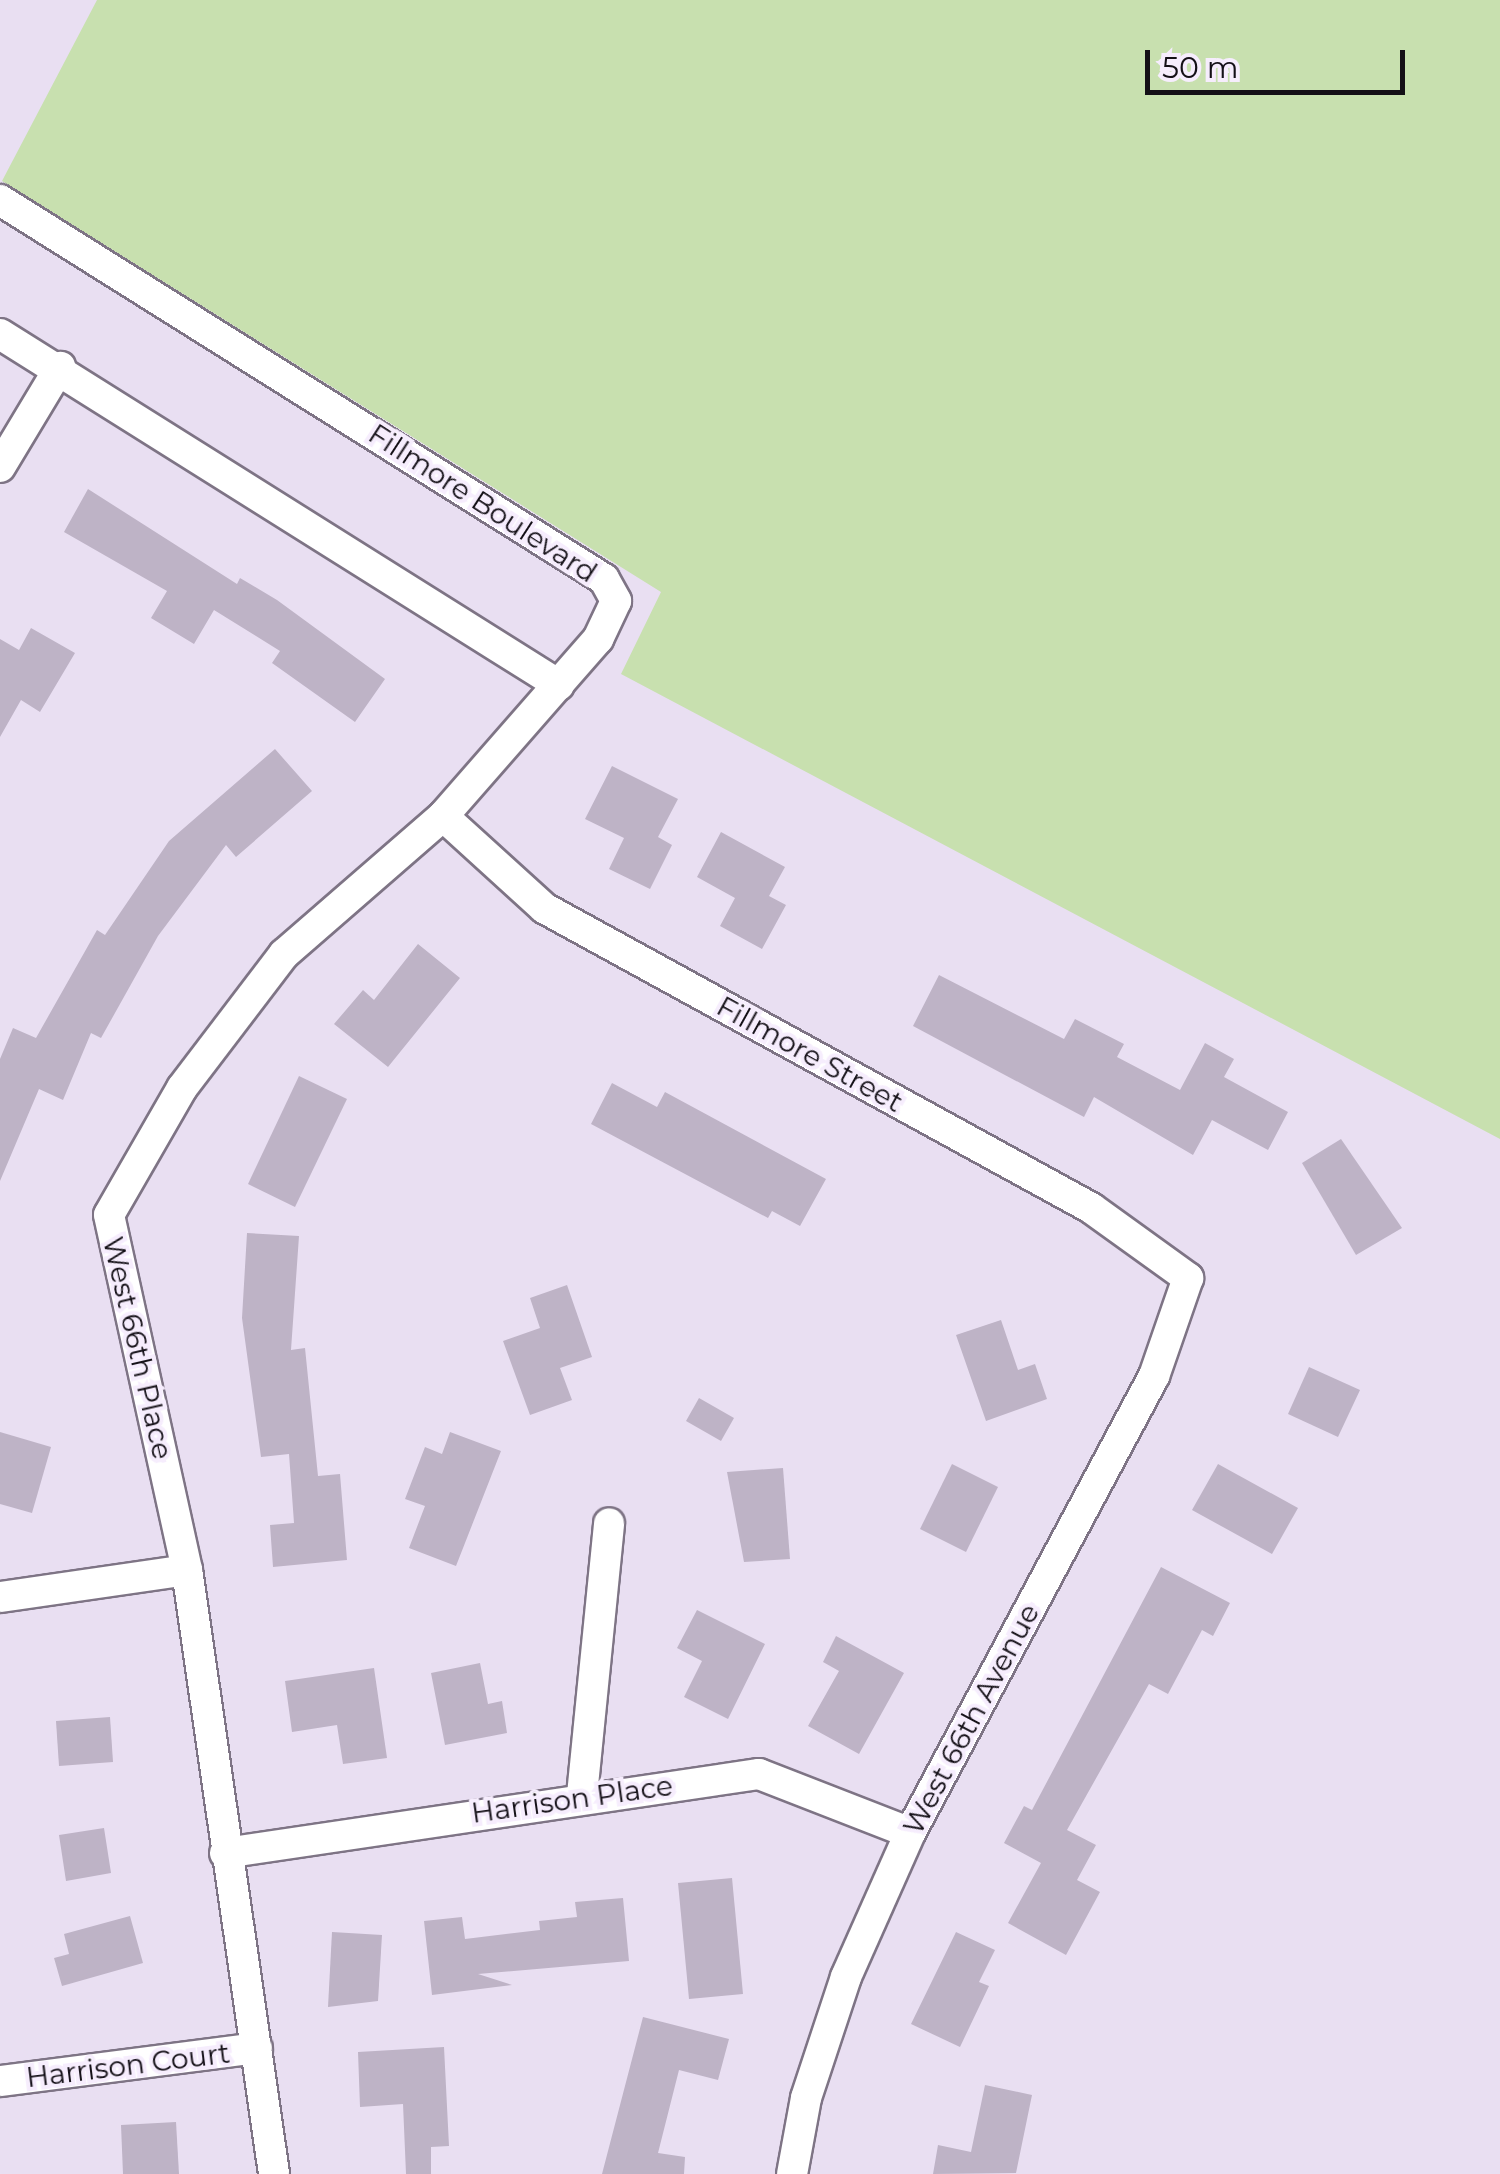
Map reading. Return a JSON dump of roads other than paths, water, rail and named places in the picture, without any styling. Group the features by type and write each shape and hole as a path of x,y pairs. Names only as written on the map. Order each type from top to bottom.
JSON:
{"street":[{"name":"Fillmore Boulevard","path":"0,200 604,579 616,601 598,639 559,685"},
{"path":"0,334 60,366 559,685"},
{"path":"0,467 60,366"},
{"name":"West 66th Place","path":"274,2174 187,1570 109,1215 182,1088 284,954 443,816 559,685"},
{"name":"Fillmore Street","path":"443,816 544,908 1091,1208 1188,1278"},
{"name":"West 66th Avenue","path":"792,2174 806,2098 846,1977 910,1834 1154,1376 1188,1278"},
{"path":"582,1796 609,1523"},
{"path":"0,1598 187,1570"},
{"name":"Harrison Place","path":"225,1853 582,1796 759,1774 910,1834"},
{"name":"Harrison Court","path":"0,2081 257,2048"}]}
